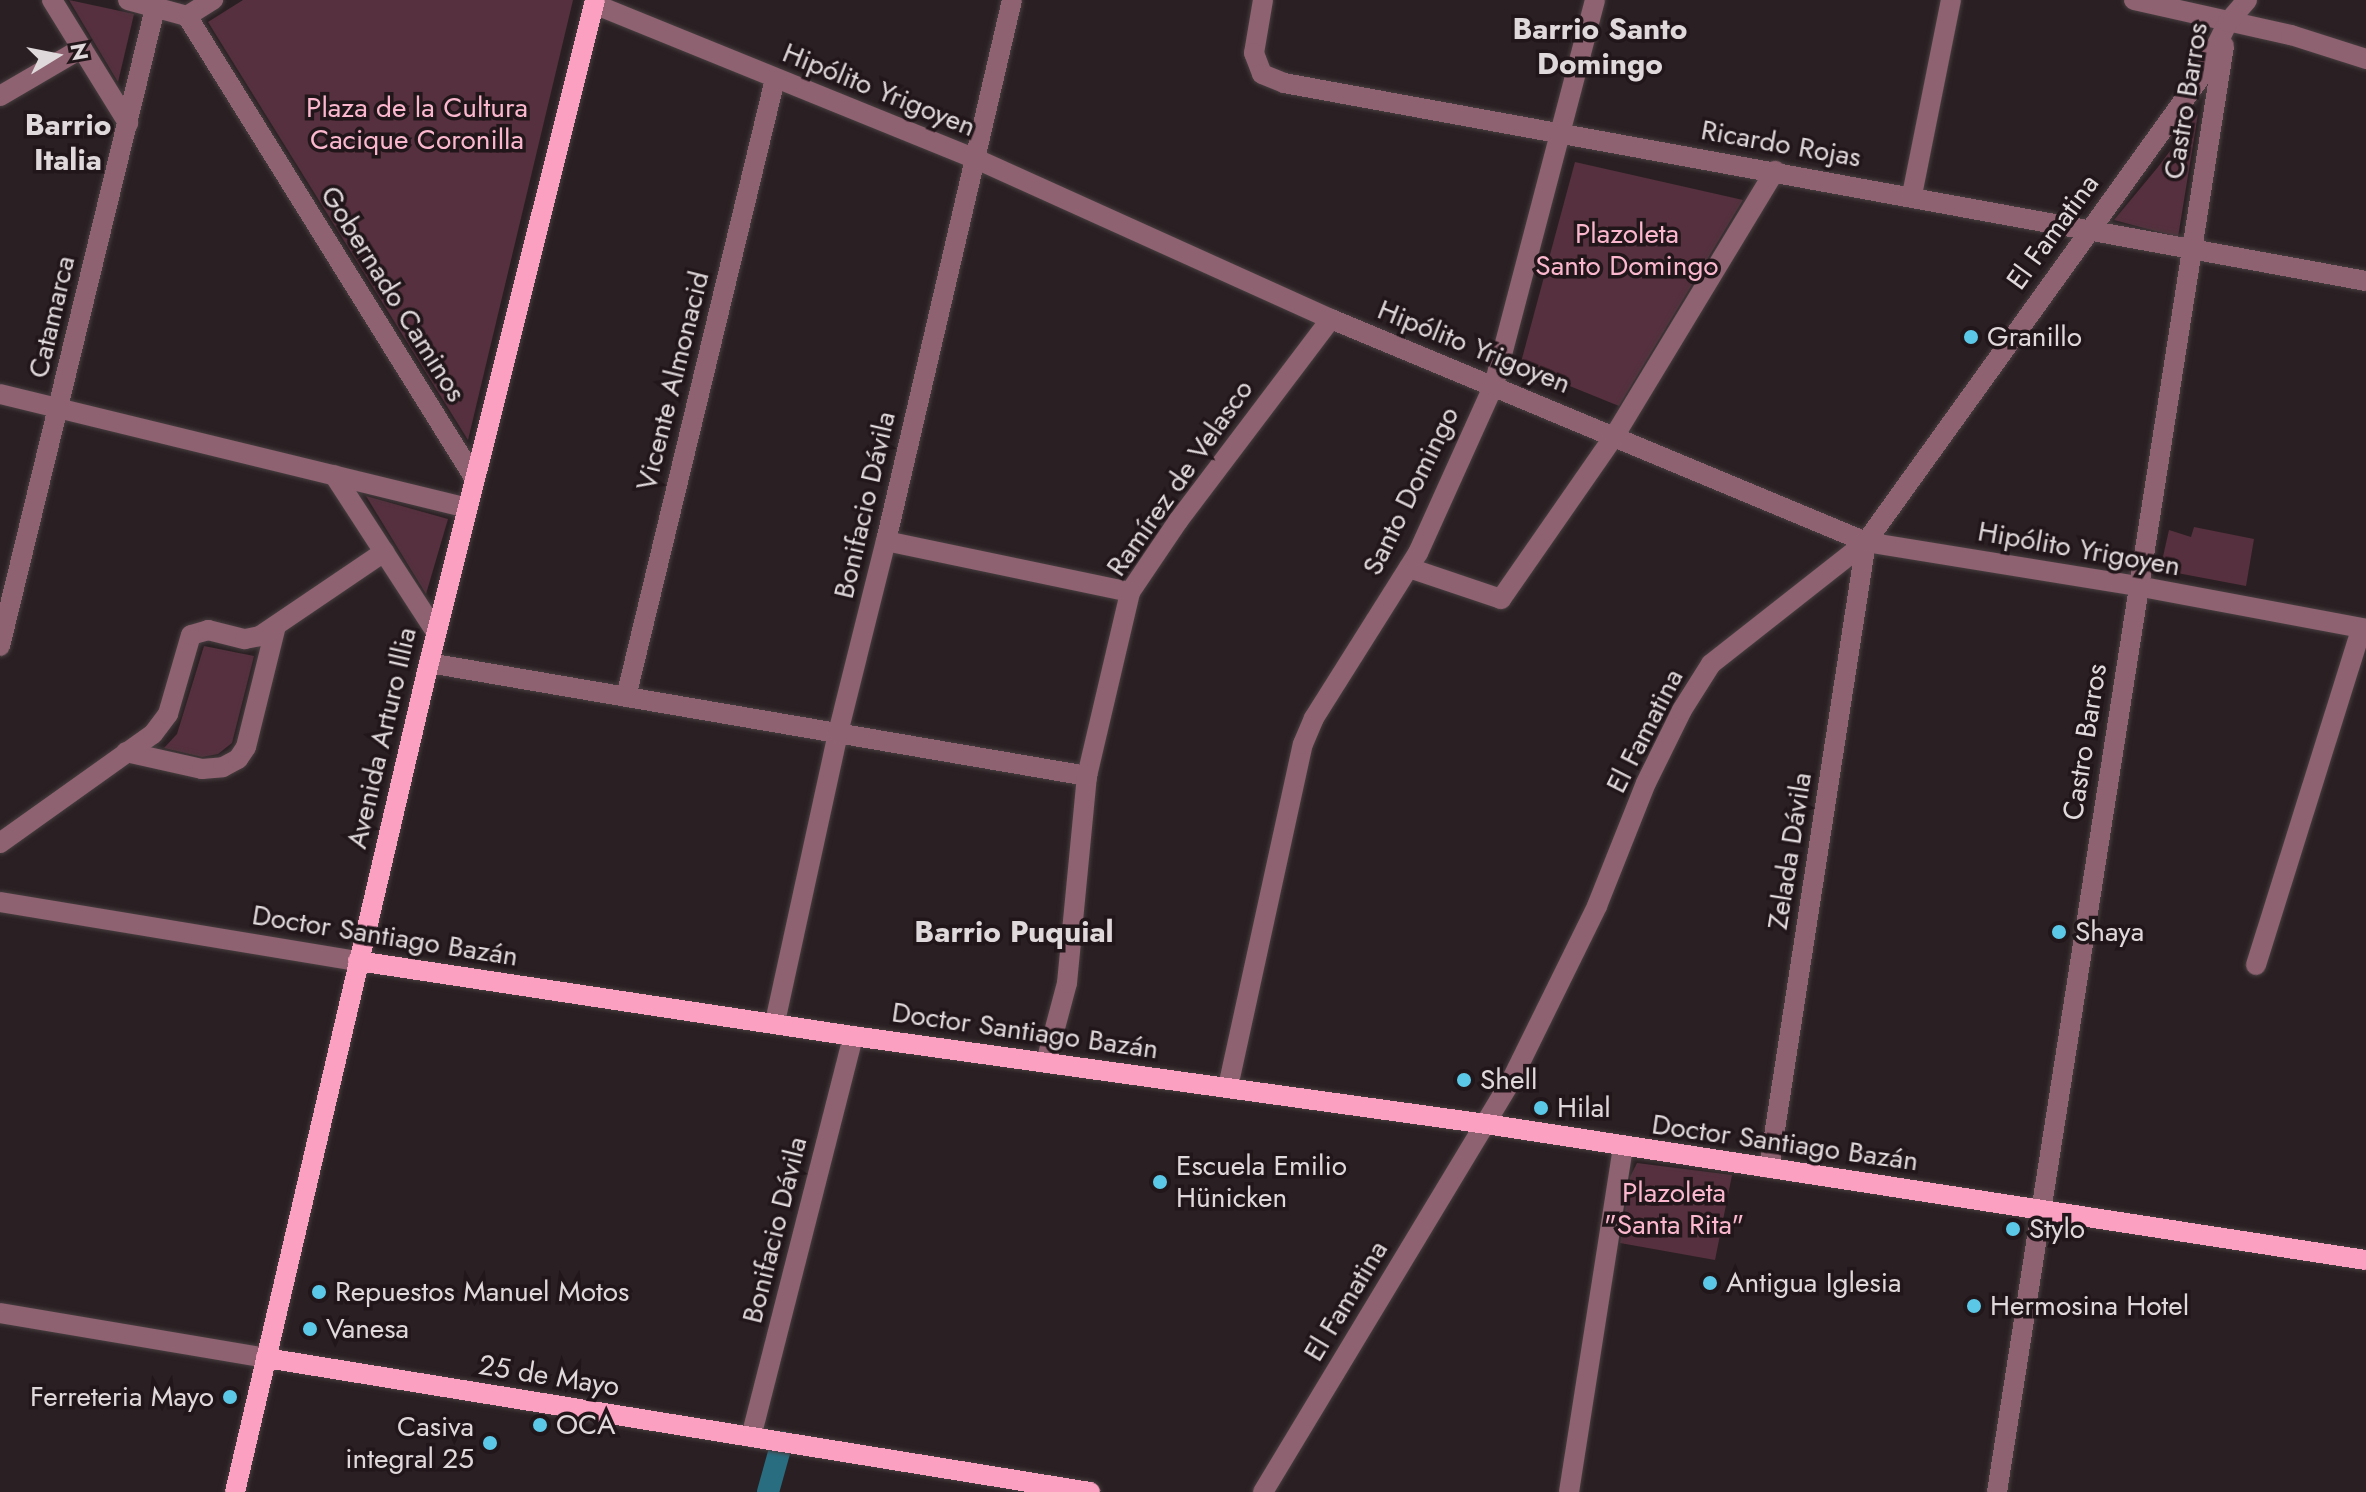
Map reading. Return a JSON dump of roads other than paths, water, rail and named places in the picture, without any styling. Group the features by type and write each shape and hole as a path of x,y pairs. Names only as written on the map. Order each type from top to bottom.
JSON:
{"main road":[{"name":"Avenida Arturo Illia","path":"235,1492 436,632 594,2"},
{"name":"Doctor Santiago Bazán","path":"358,961 853,1036 1486,1124 1623,1148 2366,1260"},
{"name":"25 de Mayo","path":"266,1358 1090,1492"}],"street":[{"path":"52,0 128,123"},
{"path":"128,0 156,4 187,16 213,0"},
{"name":"Bonifacio Dávila","path":"775,1022 838,733 1012,0"},
{"name":"Ricardo Rojas","path":"1263,0 1254,53 1262,74 1284,83 1912,195 2087,232 2366,281"},
{"name":"Santo Domingo","path":"1228,1087 1303,744 1314,718 1409,568 1494,385 1595,0"},
{"path":"1912,195 1951,0"},
{"path":"2134,0 2291,35 2366,59"},
{"name":"Castro Barros","path":"1997,1492 2231,0"},
{"name":"El Famatina","path":"1263,1492 1486,1124 1543,1021 1597,906 1646,783 1682,710 1711,664 1866,542 2202,75 2228,22 2247,0"},
{"name":"Hipólito Yrigoyen","path":"594,2 775,79 974,158 1331,319 1866,542 2137,586 2364,629"},
{"name":"Catamarca","path":"0,646 156,4"},
{"name":"Gobernado Caminos","path":"187,16 475,479"},
{"path":"0,96 82,48"},
{"name":"Vicente Almonacid","path":"626,697 775,79"},
{"path":"1409,568 1501,599 1615,435 1775,171"},
{"name":"Ramírez de Velasco","path":"1046,1062 1067,983 1087,776 1130,592 1178,521 1331,319"},
{"path":"0,394 467,508"},
{"path":"334,475 436,632"},
{"path":"886,541 1130,592"},
{"name":"Zelada Dávila","path":"1769,1168 1866,542"},
{"path":"0,843 153,734 168,714 191,635 208,630 253,638 276,626 384,552"},
{"path":"126,752 202,769 223,767 238,759 246,747 276,626"},
{"path":"2256,965 2364,629"},
{"path":"429,663 1087,776"},
{"name":"Doctor Santiago Bazán","path":"0,902 358,961"},
{"name":"Bonifacio Dávila","path":"751,1437 853,1036"},
{"path":"1569,1492 1623,1148"},
{"name":"25 de Mayo","path":"0,1313 266,1358"}],"waterway":[{"path":"768,1492 782,1442"}],"place":[{"name":"Granillo","path":"1971,337"},
{"name":"Shaya","path":"2059,932"},
{"name":"Shell","path":"1464,1080"},
{"name":"Hilal","path":"1541,1108"},
{"name":"Escuela Emilio Hünicken","path":"1160,1182"},
{"name":"Stylo","path":"2013,1229"},
{"name":"Antigua Iglesia","path":"1710,1283"},
{"name":"Repuestos Manuel Motos","path":"319,1292"},
{"name":"Hermosina Hotel","path":"1974,1306"},
{"name":"Vanesa","path":"310,1329"},
{"name":"Ferreteria Mayo","path":"230,1397"},
{"name":"OCA","path":"540,1425"},
{"name":"Casiva integral 25","path":"490,1443"}],"district":[{"name":"Barrio Santo Domingo","path":"1600,46"},
{"name":"Barrio Italia","path":"68,142"},
{"name":"Barrio Puquial","path":"1014,932"}],"park label":[{"name":"Plaza de la Cultura Cacique Coronilla","path":"417,124"},
{"name":"Plazoleta Santo Domingo","path":"1627,250"},
{"name":"Plazoleta \"Santa Rita\"","path":"1674,1209"}]}
